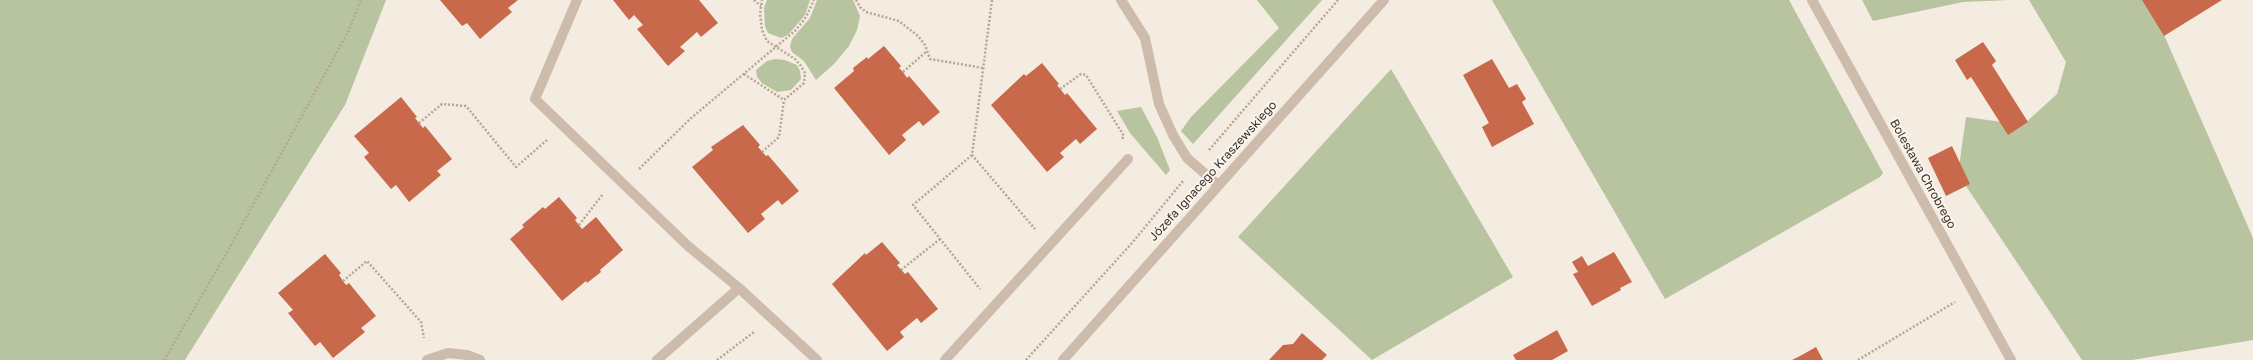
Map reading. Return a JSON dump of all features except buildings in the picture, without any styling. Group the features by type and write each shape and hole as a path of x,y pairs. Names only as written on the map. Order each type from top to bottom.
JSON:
{"street":[{"path":"577,0 536,100 688,246 739,288 817,360"},
{"path":"1121,0 1145,38 1159,104 1173,135 1188,158 1218,185"},
{"name":"Józefa Ignacego Kraszewskiego","path":"1063,360 1384,0"},
{"name":"Bolesława Chrobrego","path":"1812,0 2011,360"},
{"path":"945,360 1128,159"},
{"path":"657,360 739,288"},
{"path":"427,360 448,353 467,355 480,360"}],"path":[{"path":"164,360 225,256 349,30 361,0"},
{"path":"754,0 761,6"},
{"path":"762,0 762,30 767,41 795,59 804,73 804,83 784,100 779,137 762,152"},
{"path":"622,184 690,118 776,48 806,18 814,0"},
{"path":"856,0 860,7 866,12 899,22 918,36 930,59 983,68"},
{"path":"985,295 913,205 972,155 992,0"},
{"path":"903,72 927,51"},
{"path":"744,74 784,100"},
{"path":"1060,89 1081,74 1086,76 1124,136 1120,142"},
{"path":"419,123 442,104 466,106 516,166 547,140"},
{"path":"972,155 1039,234"},
{"path":"579,225 606,191"},
{"path":"902,270 940,239"},
{"path":"343,281 367,261 421,322 426,345"},
{"path":"1858,360 1973,291"},
{"path":"717,360 748,334 755,331"}],"green space":[{"path":"0,0 386,0 345,105 185,360 0,360"},
{"path":"767,0 810,0 805,15 788,35 781,38 768,33 765,26 764,8"},
{"path":"817,0 853,0 860,16 857,30 849,46 834,64 816,80 804,61 792,52 790,46 792,39 810,18"},
{"path":"1257,0 1322,0 1193,144 1181,131 1191,117 1279,28"},
{"path":"1492,0 1789,0 1883,173 1880,177 1665,299"},
{"path":"1862,0 2009,0 1963,2 1873,21"},
{"path":"2029,0 2151,0 2150,3 2253,238 2253,340 2132,360 2082,360 1958,174 1966,117 2023,125 2057,94 2066,62"},
{"path":"775,59 785,60 797,65 800,71 801,79 791,90 777,92 762,83 757,77 756,70 767,61"},
{"path":"1391,69 1513,277 1372,360 1238,237"},
{"path":"1141,107 1157,137 1170,170 1166,175 1130,133 1117,111"}]}
